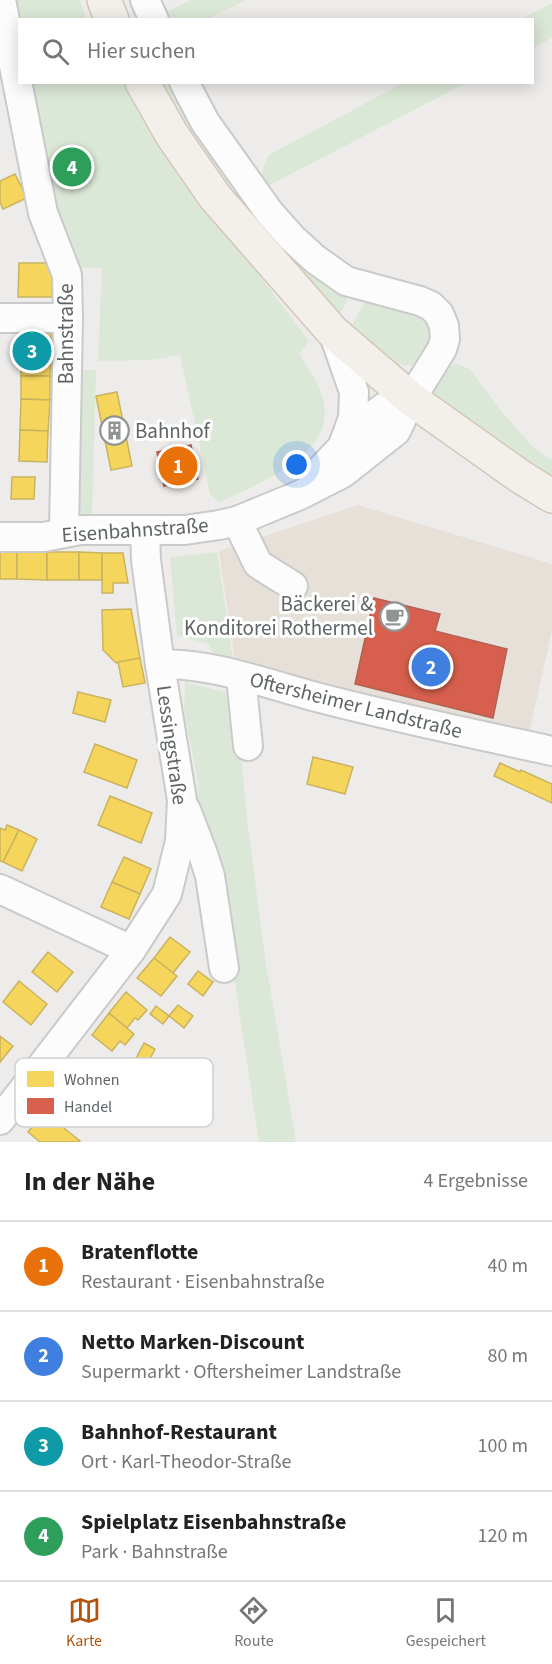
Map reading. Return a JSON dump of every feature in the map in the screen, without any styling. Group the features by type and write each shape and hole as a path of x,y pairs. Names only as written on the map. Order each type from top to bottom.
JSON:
{"main road":[{"path":"104,0 111,18"},
{"path":"143,84 172,135 215,197 333,332 411,399 521,477 552,496"}],"street":[{"name":"Bahnstraße","path":"1,0 43,213 67,275 64,532"},
{"path":"145,0 153,18"},
{"name":"Eisenbahnstraße","path":"0,537 44,537 80,530 185,530 237,521 300,495 343,473 396,431 411,399 442,349 445,339 444,326 439,314 431,306 346,281 315,259 292,238 269,212 205,123 185,84"},
{"path":"0,318 68,318"},
{"path":"333,332 354,392 353,418 342,448"},
{"path":"300,495 320,469 382,408 395,402 411,399"},
{"path":"237,521 258,564 293,586"},
{"name":"Lessingstraße","path":"48,1058 131,951 167,894 180,841 182,800 160,665 146,560 145,531"},
{"name":"Oftersheimer Landstraße","path":"160,665 175,663 242,677 323,699 552,751"},
{"path":"242,677 248,746"},
{"path":"182,800 210,876 224,968"},
{"path":"0,889 131,951"},
{"name":"Lessingstraße","path":"0,1120 15,1101"}],"shaded area":[{"path":"358,505 552,564 552,631 528,738 236,667 219,551"}],"green space":[{"path":"10,0 80,0 86,18 18,18 18,47"},
{"path":"190,0 246,0 210,18 161,18 160,16"},
{"path":"552,3 552,38 534,47 534,18 523,18"},
{"path":"20,84 132,84 225,230 309,341 299,354 314,377 322,395 325,413 319,436 296,460 281,471 219,502 210,494 180,355 153,360 98,361 102,268 74,268 38,218"},
{"path":"157,84 172,84 343,292 347,301 341,312 334,313 273,253"},
{"path":"401,84 464,84 264,188 263,171 269,155"},
{"path":"366,299 404,303 436,324 422,363 404,366 391,362 352,325"},
{"path":"457,364 470,369 501,411 534,448 552,460 552,482 431,399 429,390 448,366"},
{"path":"75,370 96,370 92,517 69,519"},
{"path":"217,552 234,666 219,661 207,643 177,636 170,557"},
{"path":"185,682 236,695 246,810 265,958 296,1142 259,1142 217,865 200,837 197,776 184,713"}],"building: Wohnen":[{"path":"15,174 27,198 3,209 0,202 0,181"},
{"path":"19,263 53,263 52,297 18,297"},
{"path":"20,326 51,330 50,376 21,376 21,359 13,359 13,343 20,343"},
{"path":"21,376 50,376 50,400 21,399"},
{"name":"Bahnhof","path":"117,392 132,466 111,470 96,396"},
{"path":"21,399 50,400 48,431 20,430"},
{"path":"20,430 48,431 47,462 19,461"},
{"path":"12,477 35,477 34,499 11,499"},
{"path":"0,552 17,552 17,579 0,579"},
{"path":"17,552 47,552 47,580 17,579"},
{"path":"47,552 79,552 79,580 47,580"},
{"path":"79,552 102,553 102,580 79,580"},
{"path":"102,553 123,553 128,583 113,583 113,593 102,593"},
{"path":"131,609 140,658 116,663 103,650 102,610"},
{"path":"140,658 145,683 123,687 118,662"},
{"path":"78,692 111,700 105,722 73,713"},
{"path":"95,744 137,760 127,788 84,772"},
{"path":"313,757 353,767 345,794 307,784"},
{"path":"500,763 552,784 552,803 494,776"},
{"path":"110,796 152,813 141,843 98,825"},
{"path":"7,825 19,830 3,862 0,861 0,828 5,830"},
{"path":"19,830 37,839 22,871 3,862"},
{"path":"124,857 151,869 140,894 112,882"},
{"path":"112,882 140,894 129,919 101,907"},
{"path":"170,937 190,952 173,973 154,958"},
{"path":"48,952 73,972 57,992 32,972"},
{"path":"154,958 177,976 161,996 137,978"},
{"path":"198,971 213,982 203,996 188,984"},
{"path":"19,981 47,1004 31,1025 3,1002"},
{"path":"126,992 147,1010 138,1020 135,1018 127,1028 109,1013"},
{"path":"178,1005 193,1016 184,1028 169,1016"},
{"path":"156,1006 169,1016 163,1024 150,1014"},
{"path":"109,1013 134,1034 125,1045 120,1041 112,1051 92,1035"},
{"path":"0,1036 13,1046 0,1062"},
{"path":"144,1043 155,1049 150,1058 136,1058"},
{"path":"32,1127 63,1127 80,1141 40,1142 28,1132"}],"building: Handel":[{"path":"191,445 198,479 164,486 157,452"},
{"path":"374,598 440,614 435,631 507,649 493,718 355,684"}],"place":[{"name":"Spielplatz Eisenbahnstraße","path":"72,167"},
{"name":"Bahnhof-Restaurant","path":"32,351"},
{"name":"Bahnhof","path":"114,431"},
{"name":"Bratenflotte","path":"178,466"},
{"name":"Bäckerei & Konditorei Rothermel","path":"394,616"},
{"name":"Netto Marken-Discount","path":"431,667"}]}
